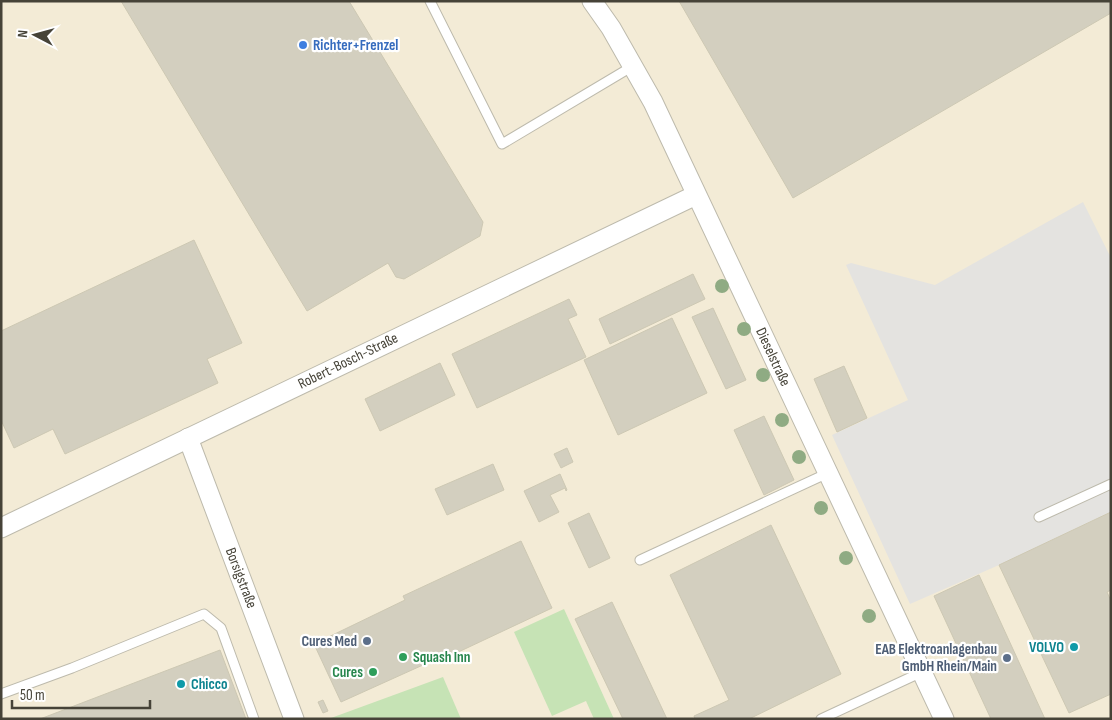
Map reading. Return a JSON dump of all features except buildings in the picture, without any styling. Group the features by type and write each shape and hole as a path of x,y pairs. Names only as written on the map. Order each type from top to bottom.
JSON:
{"street":[{"name":"Dieselstraße","path":"592,1 611,28 653,102 944,719"},
{"name":"Robert-Bosch-Straße","path":"1,528 696,194"},
{"name":"Borsigstraße","path":"188,438 294,719"}],"lane":[{"path":"430,1 502,144 633,66"},
{"path":"640,560 828,474"},
{"path":"1039,517 1111,484"},
{"path":"1,694 72,668 204,614 221,628 254,719"},
{"path":"821,719 922,672"}],"shaded area":[{"path":"1,1 1111,1 1111,719 1,719"},
{"path":"1083,202 1111,258 1111,512 999,565 910,604 832,435 908,400 846,265 851,263 935,285"}],"green space":[{"path":"564,609 614,719 594,719 586,701 552,716 514,632"},
{"path":"443,677 461,719 330,719 331,718"}],"place":[{"name":"Richter+Frenzel","path":"303,45"},
{"name":"Cures Med","path":"367,641"},
{"name":"VOLVO","path":"1074,647"},
{"name":"Squash Inn","path":"403,657"},
{"name":"EAB Elektroanlagenbau GmbH Rhein/Main","path":"1007,658"},
{"name":"Cures","path":"373,672"},
{"name":"Chicco","path":"181,684"}]}
